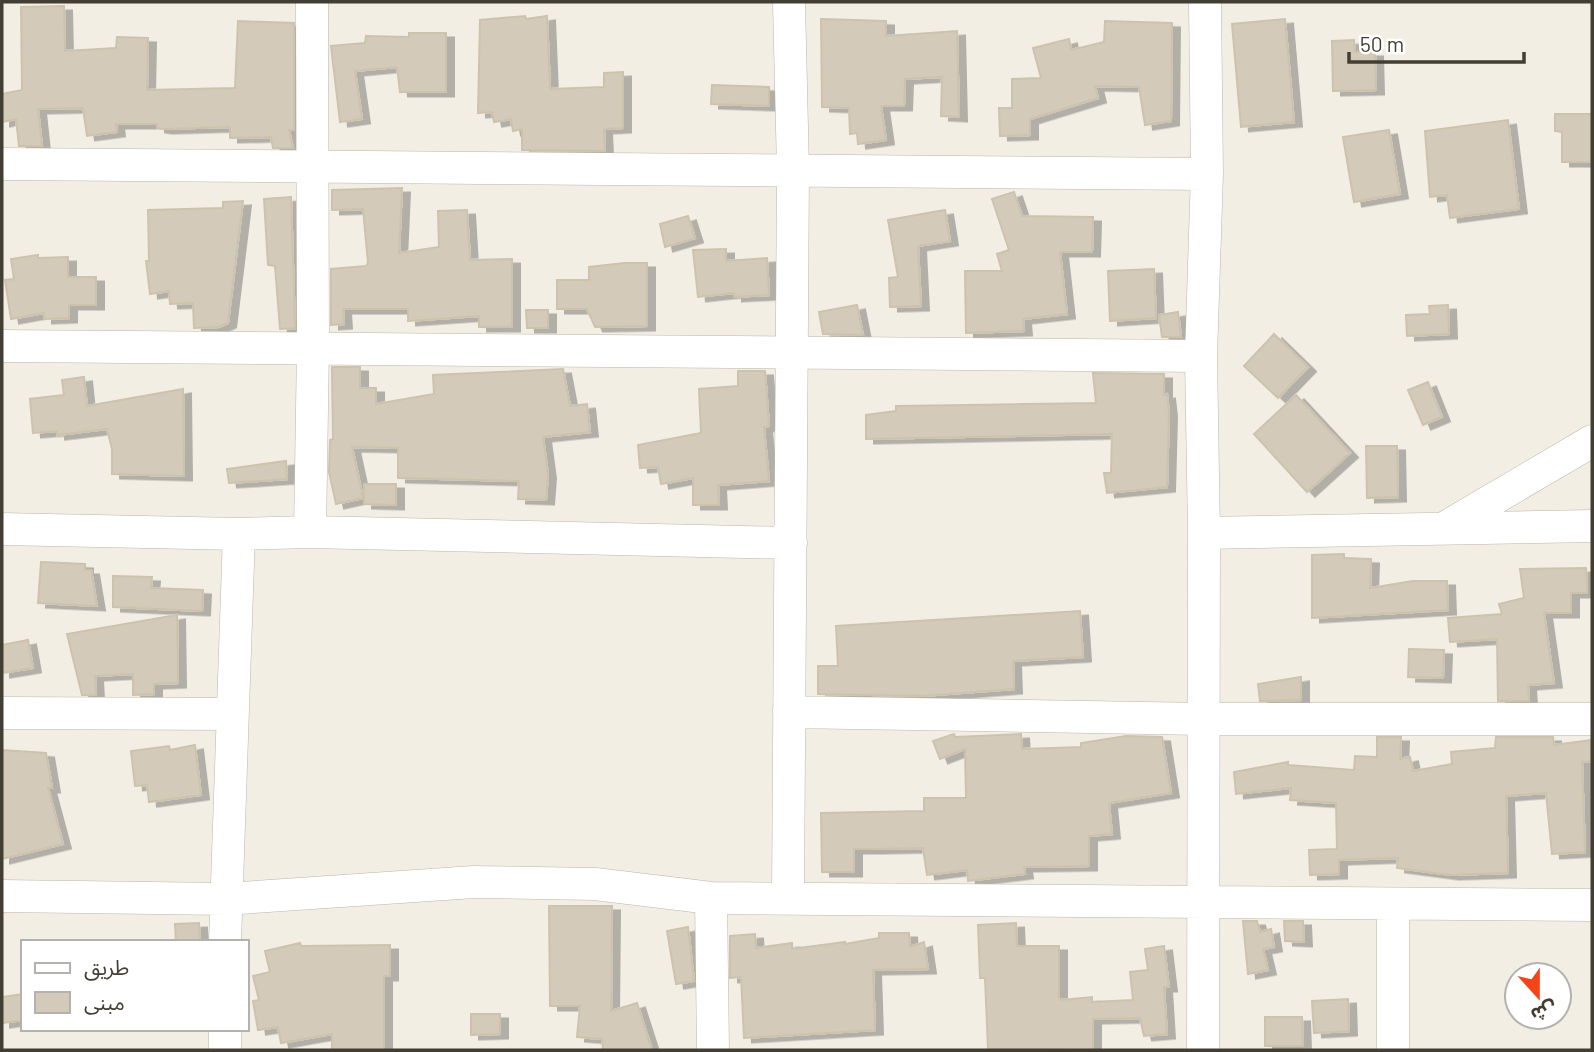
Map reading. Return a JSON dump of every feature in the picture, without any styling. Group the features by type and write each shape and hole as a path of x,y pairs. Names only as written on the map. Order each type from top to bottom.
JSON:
{"street":[{"path":"310,531 313,347 312,2"},
{"path":"788,896 793,170 789,2"},
{"path":"1180,2 1205,2 1207,174 1201,356 1204,533 1203,1050"},
{"path":"2,164 1207,174"},
{"path":"2,346 1201,356"},
{"path":"1442,529 1592,441"},
{"path":"1204,533 1592,526"},
{"path":"2,529 239,534 310,531 791,543"},
{"path":"225,940 239,534"},
{"path":"789,712 1204,719 1592,719"},
{"path":"2,713 232,714"},
{"path":"2,896 226,899 474,882 595,884 710,898 788,896 1592,905"},
{"path":"710,898 713,1050"},
{"path":"1393,904 1393,1050"},
{"path":"225,1031 225,1050"}],"building":[{"path":"64,6 65,51 116,48 117,37 148,38 147,90 235,88 238,21 294,23 294,130 289,130 293,148 273,148 271,137 230,138 230,127 164,129 157,128 157,124 116,124 117,132 87,136 83,108 38,109 42,146 19,146 16,119 2,122 2,94 22,90 21,7"},
{"path":"525,16 526,19 547,16 550,89 604,87 604,73 623,72 623,128 604,129 605,151 522,150 522,129 513,131 511,119 494,122 492,112 478,113 480,20"},
{"path":"821,19 886,21 886,36 957,31 959,117 941,116 942,77 905,79 904,106 881,106 886,140 858,144 857,133 850,134 849,108 822,107"},
{"path":"1285,19 1294,122 1241,127 1232,24"},
{"path":"1105,21 1172,23 1171,121 1145,125 1139,87 1095,86 1098,98 1030,119 1030,135 1000,136 999,108 1012,108 1012,79 1041,78 1033,48 1069,39 1071,50 1104,42"},
{"path":"409,33 446,33 446,92 400,92 397,67 355,71 362,119 340,122 331,46 365,43 366,36 409,37"},
{"path":"1354,40 1355,52 1375,52 1376,90 1333,91 1332,41"},
{"path":"712,85 769,87 769,106 711,104"},
{"path":"1555,114 1592,114 1592,162 1562,162 1562,132 1555,131"},
{"path":"1508,120 1519,209 1450,218 1447,195 1430,197 1425,131"},
{"path":"1389,130 1400,194 1354,202 1343,137"},
{"path":"402,188 399,253 439,247 438,211 467,210 470,260 512,259 512,327 479,327 479,316 408,321 408,309 343,309 344,324 331,325 331,269 366,266 368,263 363,209 332,210 332,190"},
{"path":"1014,192 1022,216 1093,217 1092,252 1060,252 1067,314 1023,319 1024,331 966,333 965,271 1002,271 997,254 1009,250 992,199"},
{"path":"291,197 295,328 280,329 275,266 268,265 264,199"},
{"path":"243,201 228,323 219,327 194,328 193,303 170,304 169,291 150,294 146,261 149,261 148,210 223,208 223,202"},
{"path":"945,210 950,241 918,246 921,306 890,307 889,278 898,277 888,220"},
{"path":"688,216 695,238 665,247 660,224"},
{"path":"726,249 726,261 767,258 769,295 734,297 734,293 698,297 693,250"},
{"path":"38,255 38,258 68,257 68,277 96,277 96,305 69,305 69,318 44,319 44,313 11,319 5,280 14,279 11,259"},
{"path":"647,263 647,326 595,327 587,309 557,309 557,280 589,280 589,267"},
{"path":"1154,269 1156,318 1110,321 1108,271"},
{"path":"857,305 863,335 823,334 819,312"},
{"path":"1448,305 1449,334 1407,336 1406,315 1430,314 1429,306"},
{"path":"526,310 548,310 548,328 527,328"},
{"path":"1178,312 1181,337 1162,337 1159,315"},
{"path":"1274,334 1308,367 1278,398 1244,366"},
{"path":"332,367 360,367 360,388 376,388 376,404 434,394 433,375 563,369 570,406 587,404 590,432 543,437 548,474 546,500 518,499 519,481 398,478 398,448 352,447 363,498 336,504 329,472 330,440 333,439"},
{"path":"738,371 765,371 769,426 764,427 769,481 718,485 719,505 693,505 693,478 661,484 658,467 640,468 638,445 701,433 699,389 738,386"},
{"path":"1093,373 1164,374 1164,395 1167,394 1169,412 1167,487 1107,493 1104,473 1111,473 1112,434 866,439 866,415 896,411 896,406 1096,403"},
{"path":"84,377 87,406 183,389 184,476 112,474 112,449 107,429 57,435 57,431 33,433 30,399 64,395 62,380"},
{"path":"1428,382 1442,417 1423,425 1408,390"},
{"path":"1296,395 1350,453 1307,492 1254,434"},
{"path":"1366,446 1397,446 1398,497 1367,498"},
{"path":"286,461 287,479 229,483 227,469"},
{"path":"364,484 396,484 396,505 364,504"},
{"path":"1344,554 1344,558 1371,559 1370,588 1413,581 1447,581 1448,610 1312,618 1312,555"},
{"path":"41,562 85,564 85,570 91,570 97,606 38,603"},
{"path":"1586,568 1587,593 1571,593 1571,613 1544,613 1554,683 1528,685 1529,701 1498,701 1497,639 1450,642 1448,618 1502,614 1499,604 1524,598 1520,569"},
{"path":"113,576 152,577 151,588 203,590 202,611 113,607"},
{"path":"1080,611 1083,657 1013,661 1014,689 923,696 818,694 818,666 838,666 836,626"},
{"path":"177,615 178,683 154,684 154,694 133,695 133,674 95,676 96,695 82,695 67,634"},
{"path":"28,640 33,668 2,673 2,645"},
{"path":"1409,649 1444,650 1443,678 1408,677"},
{"path":"1301,677 1301,700 1260,701 1258,684"},
{"path":"954,734 955,737 1021,734 1022,749 1081,747 1081,743 1126,736 1162,737 1171,793 1109,803 1112,834 1089,836 1089,866 1024,867 1025,874 968,881 967,870 927,875 923,848 854,849 854,872 822,872 821,813 924,811 924,798 966,798 965,749 940,759 933,741"},
{"path":"1377,737 1401,737 1400,759 1410,757 1413,771 1452,764 1451,752 1495,748 1496,737 1553,737 1554,745 1592,740 1592,761 1582,762 1585,852 1552,854 1546,793 1506,796 1508,873 1451,875 1397,868 1398,858 1339,860 1339,874 1310,875 1309,850 1337,849 1336,803 1290,800 1291,788 1236,794 1234,772 1288,762 1288,765 1354,770 1355,756 1377,757"},
{"path":"195,745 201,795 149,802 147,785 135,786 131,751 169,746 170,750"},
{"path":"2,750 46,753 52,788 48,788 63,844 2,859"},
{"path":"549,906 612,906 611,1011 637,1003 652,1050 603,1050 602,1039 577,1037 580,1006 550,1006"},
{"path":"1243,921 1257,921 1260,932 1271,929 1274,947 1263,949 1268,970 1248,974"},
{"path":"1284,921 1303,921 1304,942 1285,941"},
{"path":"199,923 200,940 176,940 175,924"},
{"path":"1016,923 1017,946 1059,946 1059,998 1062,1000 1092,997 1092,1002 1133,1000 1130,972 1148,970 1145,949 1164,946 1169,987 1164,987 1167,1034 1144,1036 1140,1018 1093,1019 1093,1050 988,1049 985,978 980,978 978,925"},
{"path":"688,927 694,981 676,984 667,931"},
{"path":"879,933 909,933 910,947 924,942 928,969 873,970 875,1030 744,1038 741,977 730,978 730,936 755,934 756,948 792,943 792,949 879,938"},
{"path":"300,943 301,946 390,945 390,976 384,976 384,1050 332,1050 332,1034 281,1043 278,1027 258,1030 253,1001 259,1000 253,976 270,972 265,951"},
{"path":"21,994 21,1020 2,1023 2,997"},
{"path":"1348,999 1349,1031 1314,1033 1312,1001"},
{"path":"471,1014 500,1014 500,1034 471,1035"},
{"path":"1265,1017 1302,1017 1303,1046 1265,1046"}]}
